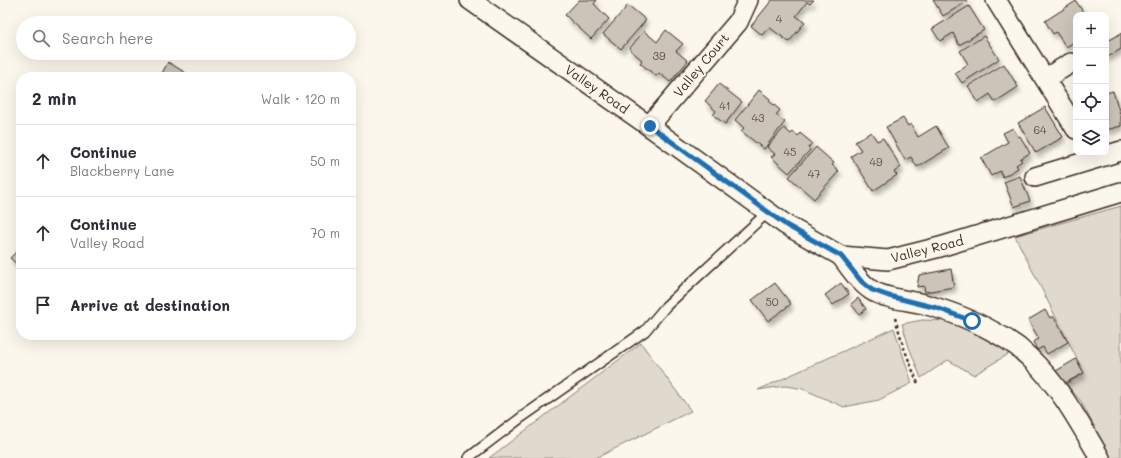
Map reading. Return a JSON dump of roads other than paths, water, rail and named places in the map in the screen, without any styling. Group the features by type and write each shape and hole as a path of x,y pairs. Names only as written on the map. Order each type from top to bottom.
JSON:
{"street":[{"name":"Valley Road","path":"470,0 650,126 786,225 841,256 888,260 940,247 1121,192"},
{"name":"Valley Court","path":"650,126 738,22 748,0"},
{"path":"996,0 1046,78 1073,124"},
{"path":"1046,78 1071,63"},
{"path":"1109,153 1121,151"},
{"path":"1035,177 1093,156"},
{"path":"841,256 867,286 875,292 927,305 960,316 1000,335 1017,346 1035,362 1050,379 1069,405 1100,458"}],"lane":[{"path":"468,458 522,417 645,331 666,306 768,212"}]}
